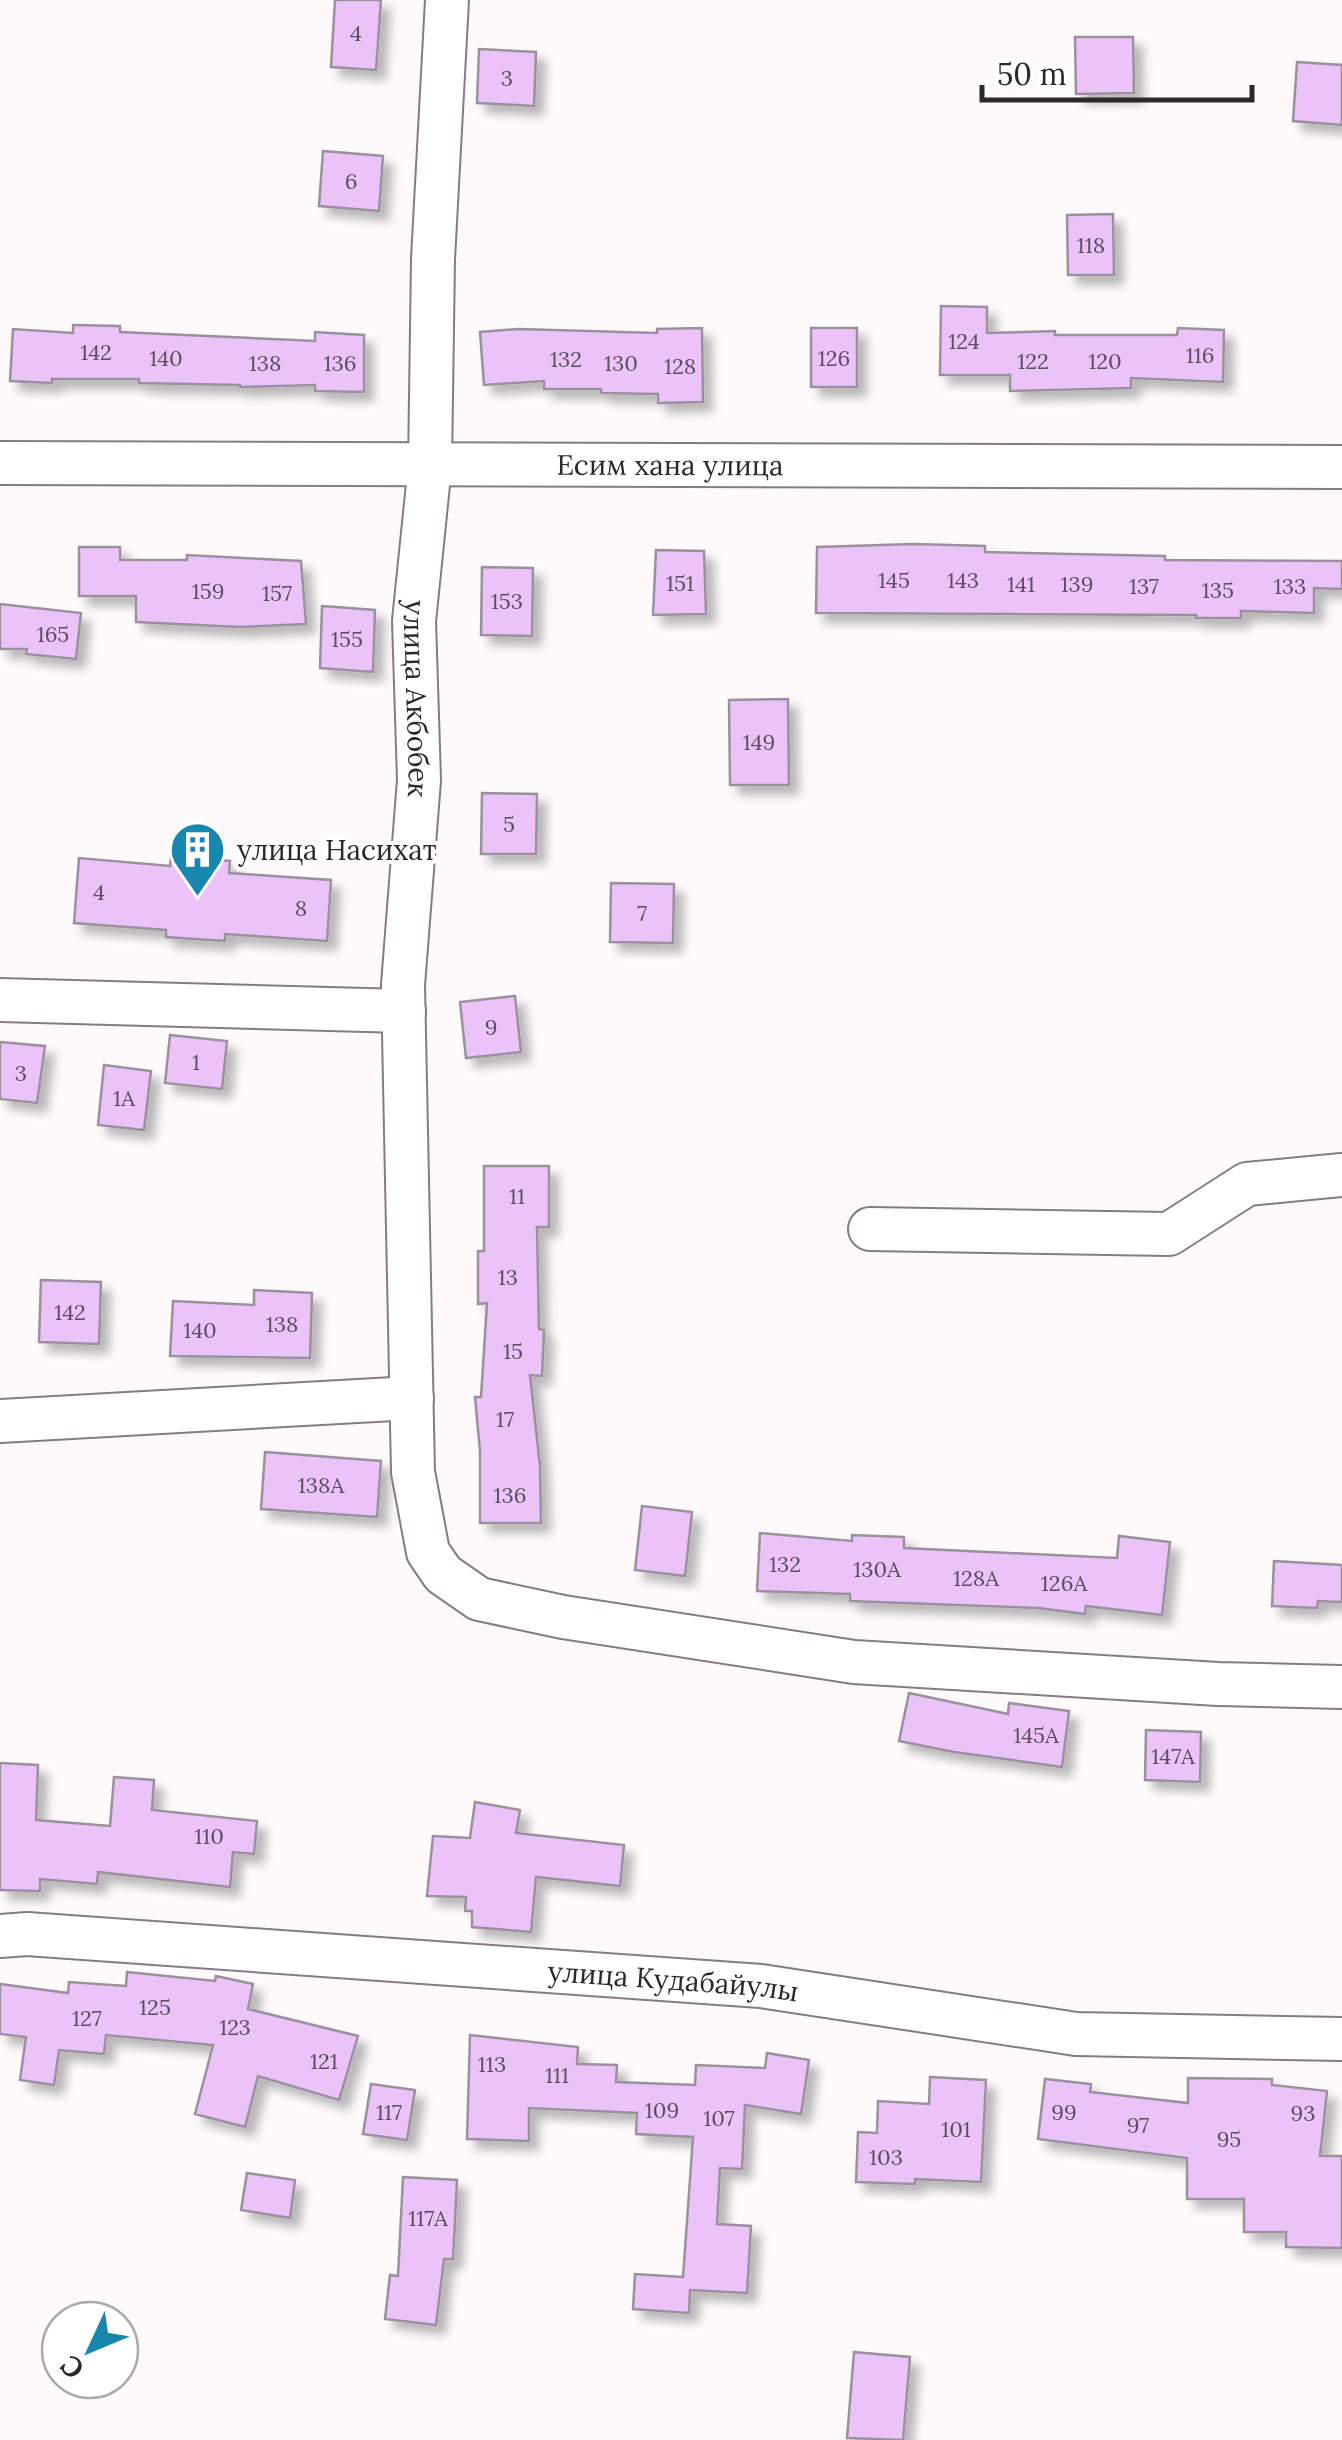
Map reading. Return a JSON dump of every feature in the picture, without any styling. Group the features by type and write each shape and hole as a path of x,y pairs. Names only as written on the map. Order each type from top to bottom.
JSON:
{"street":[{"name":"улица Акбобек","path":"447,0 433,259 430,464 414,621 419,780 404,1011 413,1472 428,1552 443,1574 479,1599 854,1662 1218,1684 1342,1687"},
{"name":"Есим хана улица","path":"0,463 1342,468"},
{"path":"0,1000 404,1011"},
{"path":"870,1228 1169,1234 1248,1184 1342,1175"},
{"path":"0,1421 412,1398"},
{"name":"улица Кудабайулы","path":"0,1936 27,1934 762,1986 1076,2034 1342,2038"}],"building":[{"path":"335,0 381,0 376,70 331,67"},
{"path":"1075,37 1133,37 1134,93 1076,94"},
{"path":"479,49 536,52 534,106 477,103"},
{"path":"1297,62 1342,65 1342,125 1293,121"},
{"path":"323,151 383,156 379,211 319,206"},
{"path":"1113,214 1114,275 1068,275 1067,215"},
{"path":"941,306 987,307 987,333 1177,335 1178,328 1224,330 1223,382 1131,378 1131,388 1010,391 1010,375 940,375"},
{"path":"73,325 120,326 120,332 315,341 315,332 364,335 364,392 315,391 315,385 240,387 139,383 139,379 10,381 13,329 73,333"},
{"path":"702,328 703,402 658,403 658,394 544,389 544,381 484,385 480,332 518,329 657,333 657,329"},
{"path":"811,328 857,328 857,387 811,387"},
{"path":"985,546 985,552 1165,556 1165,560 1342,561 1342,589 1314,588 1314,613 1241,611 1241,618 816,613 817,547"},
{"path":"79,547 120,547 120,560 187,560 187,555 301,561 306,624 240,627 136,622 136,596 79,596"},
{"path":"656,550 704,551 706,614 653,615"},
{"path":"482,567 533,568 532,636 481,635"},
{"path":"0,604 81,613 76,659 26,654 27,649 0,649"},
{"path":"322,606 375,610 373,672 320,668"},
{"path":"788,699 789,785 730,785 729,700"},
{"path":"482,793 537,794 536,854 481,854"},
{"path":"171,857 230,861 229,873 331,880 327,941 225,934 225,941 166,937 166,930 74,923 79,858 170,866"},
{"path":"611,883 674,884 673,943 610,942"},
{"path":"515,996 521,1052 466,1058 460,1002"},
{"path":"170,1035 227,1041 222,1089 165,1083"},
{"path":"0,1042 45,1046 37,1103 0,1099"},
{"path":"104,1065 151,1071 144,1130 98,1125"},
{"path":"484,1166 549,1166 549,1227 537,1227 539,1329 544,1330 542,1376 530,1375 540,1466 541,1523 480,1523 475,1397 481,1397 487,1303 478,1304 478,1251 484,1251"},
{"path":"41,1280 101,1282 99,1344 39,1342"},
{"path":"254,1290 312,1293 310,1358 170,1356 173,1301 254,1305"},
{"path":"265,1452 381,1461 377,1517 261,1509"},
{"path":"642,1506 692,1512 685,1576 635,1570"},
{"path":"760,1533 852,1541 852,1535 904,1537 904,1548 1117,1558 1119,1536 1170,1542 1162,1615 1086,1606 1085,1614 1038,1608 850,1601 850,1594 757,1591"},
{"path":"1274,1561 1342,1565 1342,1602 1318,1601 1317,1608 1272,1606"},
{"path":"909,1693 1008,1714 1009,1703 1069,1711 1062,1767 899,1741"},
{"path":"1146,1730 1201,1732 1200,1782 1145,1780"},
{"path":"0,1763 38,1765 36,1820 110,1826 114,1777 154,1780 152,1810 257,1821 254,1854 233,1852 230,1887 98,1872 97,1884 40,1879 40,1891 0,1890"},
{"path":"475,1802 520,1810 516,1833 624,1845 620,1886 536,1877 531,1932 472,1927 472,1911 465,1911 466,1897 427,1896 433,1836 470,1838"},
{"path":"127,1972 215,1981 216,1976 253,1984 248,2009 358,2036 339,2100 258,2076 245,2127 195,2114 213,2045 106,2035 104,2054 59,2050 54,2085 20,2080 26,2037 0,2034 0,1984 68,1993 69,1982 126,1986"},
{"path":"470,2035 578,2047 577,2064 617,2065 616,2082 695,2085 696,2065 765,2068 767,2053 809,2060 801,2114 745,2105 742,2169 720,2168 717,2224 751,2226 747,2293 690,2290 689,2313 633,2309 635,2274 683,2277 693,2137 636,2134 637,2113 529,2108 529,2141 467,2139"},
{"path":"930,2077 986,2080 981,2182 856,2182 858,2132 877,2133 878,2101 929,2104"},
{"path":"1188,2078 1272,2079 1272,2085 1327,2091 1320,2156 1342,2156 1342,2248 1286,2247 1286,2232 1244,2232 1244,2199 1187,2199 1187,2158 1038,2139 1045,2079 1091,2084 1090,2092 1188,2103"},
{"path":"371,2084 415,2090 407,2140 363,2134"},
{"path":"247,2173 295,2180 290,2218 241,2210"},
{"path":"403,2177 457,2180 453,2259 444,2259 436,2325 385,2319 390,2275 398,2276"},
{"path":"854,2352 910,2357 903,2440 847,2438"}],"place":[{"name":"улица Насихат","path":"198,899"}]}
